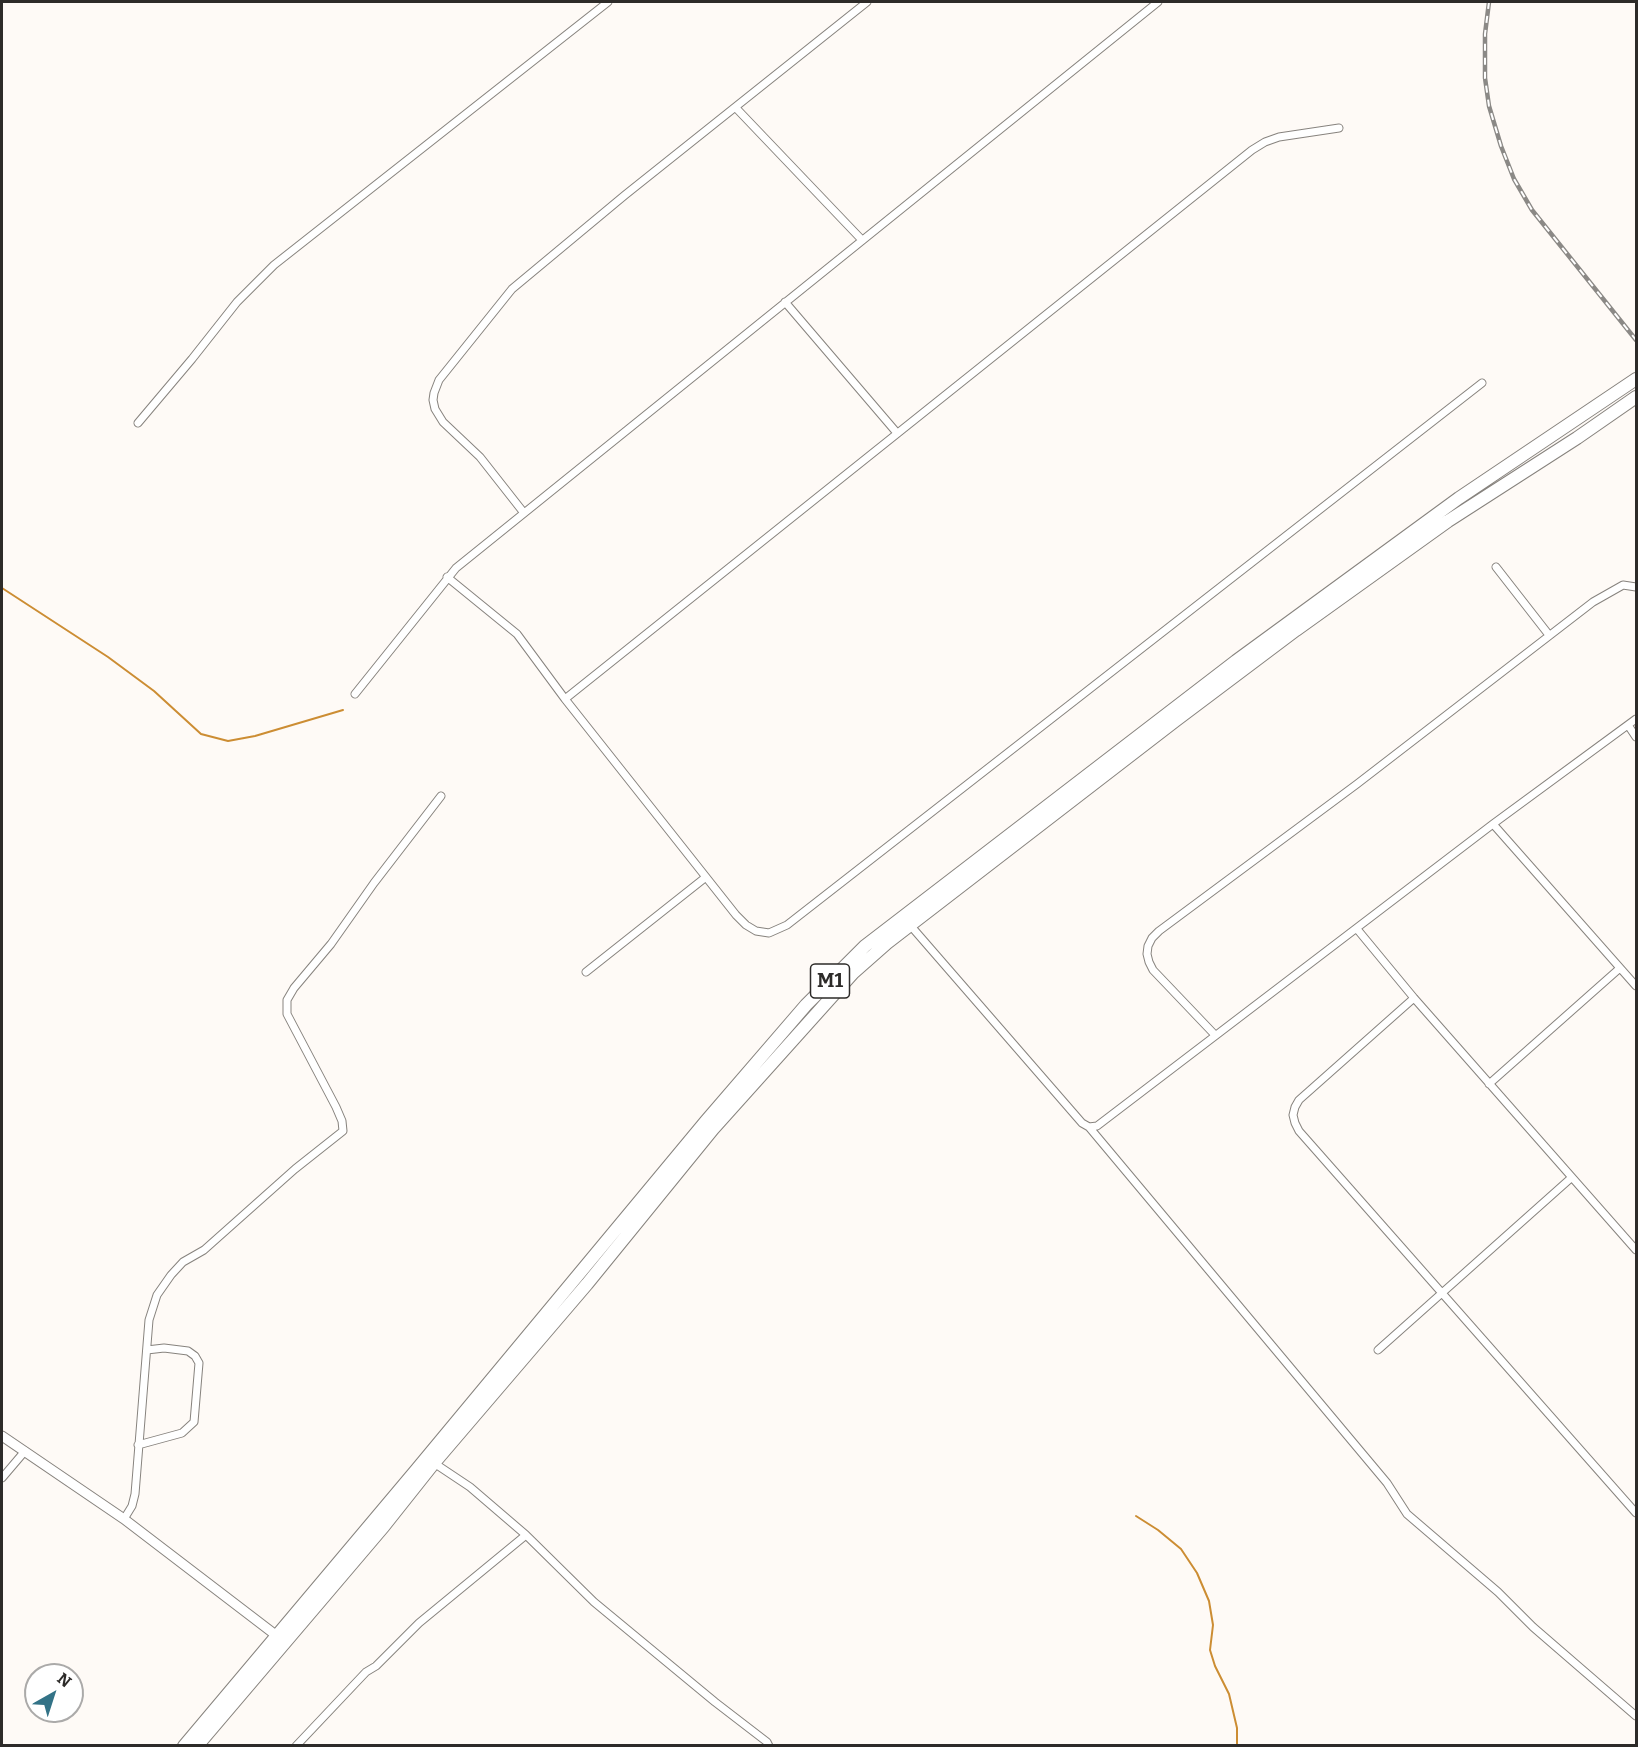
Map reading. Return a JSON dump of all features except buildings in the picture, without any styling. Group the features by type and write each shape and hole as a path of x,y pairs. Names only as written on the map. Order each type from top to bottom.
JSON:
{"highway":[{"name":"M1","path":"197,1746 587,1284 713,1129 853,973 907,921 1236,661 1459,498 1634,381"},
{"name":"M1","path":"184,1746 758,1060 865,946 907,921 1296,630 1448,521 1636,397"}],"street":[{"path":"138,423 237,302 266,273 608,2"},
{"path":"524,513 480,457 443,422 435,409 434,400 439,380 512,289 867,2"},
{"path":"355,694 456,568 1158,2"},
{"path":"736,108 862,240"},
{"path":"565,699 1252,150 1280,137 1339,128"},
{"path":"785,302 897,433"},
{"path":"447,577 517,634 565,699 746,925 763,933 769,933 787,925 1482,383"},
{"path":"1496,567 1549,635"},
{"path":"1215,1035 1153,970 1147,954 1152,938 1158,931 1357,784 1593,602 1623,585 1636,587"},
{"path":"1089,1128 1105,1121 1493,824 1636,719"},
{"path":"1628,725 1636,737"},
{"path":"124,1519 132,1506 135,1494 149,1320 153,1303 171,1275 183,1262 204,1250 295,1169 343,1131 342,1121 336,1107 287,1014 287,1000 441,796"},
{"path":"1493,824 1636,986"},
{"path":"586,972 706,877"},
{"path":"907,921 1082,1123 1089,1128 1387,1483 1407,1514 1636,1716"},
{"path":"1357,929 1414,998 1636,1250"},
{"path":"1490,1084 1620,968"},
{"path":"1414,998 1299,1100 1293,1115 1294,1124 1636,1514"},
{"path":"1378,1350 1571,1178"},
{"path":"138,1445 182,1433 194,1422 199,1363 195,1356 188,1351 164,1348 147,1350"},
{"path":"2,1436 124,1519 277,1636"},
{"path":"2,1478 25,1451"},
{"path":"434,1463 470,1487 526,1535 594,1602 767,1742 769,1746"},
{"path":"296,1746 366,1672 376,1666 419,1623 526,1535"}],"waterway":[{"path":"2,588 108,657 154,691 201,734 228,741 255,736 343,710"},
{"path":"1136,1516 1181,1549 1197,1573 1209,1601 1213,1625 1210,1650 1229,1694 1237,1728 1237,1746"}],"railway":[{"path":"1489,2 1485,34 1485,78 1489,106 1514,179 1532,210 1636,340"}]}
